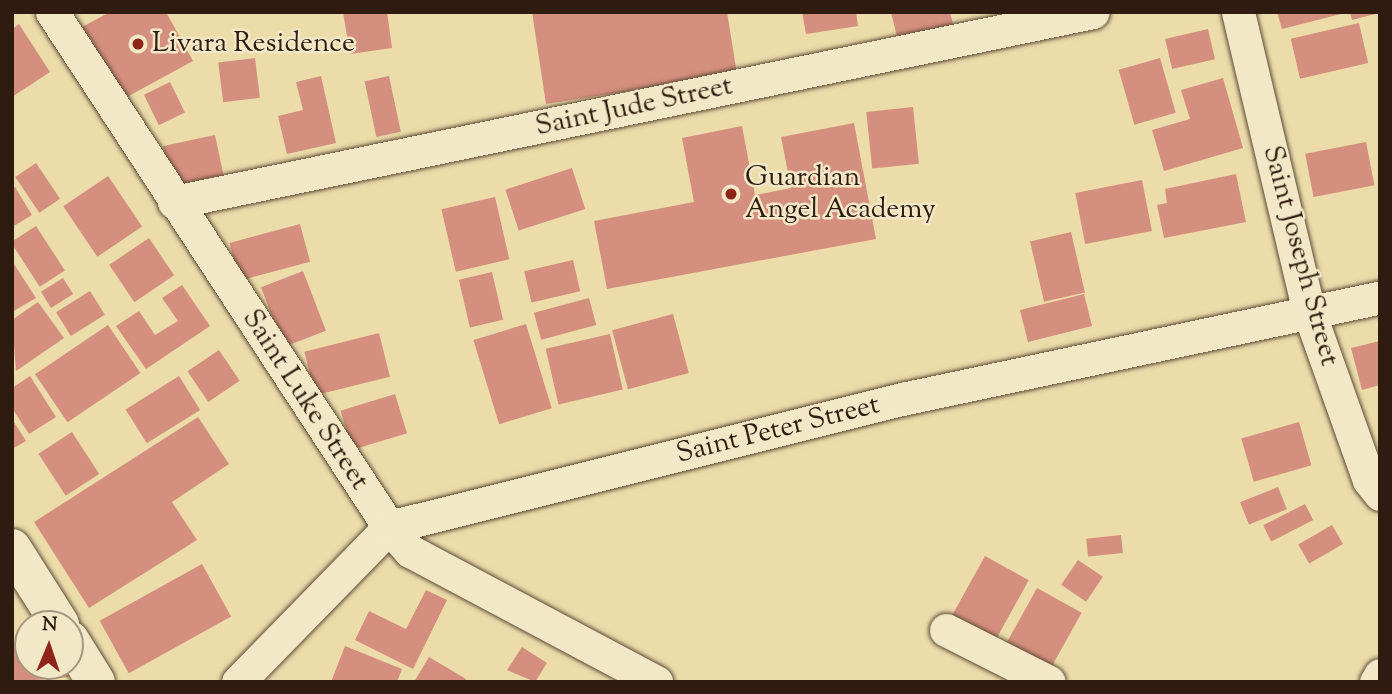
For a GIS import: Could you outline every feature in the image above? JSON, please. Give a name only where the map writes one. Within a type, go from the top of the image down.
[{"type":"main road","points":[[12,548],[51,610]]},
{"type":"main road","points":[[84,663],[96,682]]},
{"type":"street","name":"Saint Luke Street","points":[[52,12],[389,527],[410,551],[656,682]]},
{"type":"street","name":"Saint Jude Street","points":[[174,202],[1015,20],[1093,12]]},
{"type":"street","name":"Saint Joseph Street","points":[[1238,12],[1308,309],[1369,480],[1380,494]]},
{"type":"street","name":"Saint Peter Street","points":[[389,527],[902,399],[1308,309],[1380,297]]},
{"type":"street","points":[[238,682],[389,527]]},
{"type":"street","points":[[946,630],[1049,682]]},
{"type":"street","points":[[1376,682],[1380,675]]},
{"type":"building","name":"Livara Residence","points":[[110,12],[166,12],[193,61],[125,98],[82,27]]},
{"type":"building","points":[[343,12],[387,12],[392,48],[350,54]]},
{"type":"building","points":[[532,12],[727,12],[737,74],[546,104]]},
{"type":"building","points":[[802,12],[856,12],[858,26],[806,34]]},
{"type":"building","points":[[891,12],[950,12],[954,28],[898,41]]},
{"type":"building","points":[[1277,12],[1345,12],[1345,13],[1282,29]]},
{"type":"building","points":[[1350,12],[1378,12],[1379,13],[1352,20]]},
{"type":"building","points":[[1359,23],[1368,63],[1300,79],[1291,39]]},
{"type":"building","points":[[19,24],[50,72],[12,97],[12,29]]},
{"type":"building","points":[[1208,29],[1215,59],[1172,69],[1165,39]]},
{"type":"building","points":[[255,58],[260,98],[223,102],[218,63]]},
{"type":"building","points":[[1160,58],[1176,113],[1134,125],[1119,70]]},
{"type":"building","points":[[321,76],[336,143],[287,154],[278,116],[303,110],[296,82]]},
{"type":"building","points":[[389,76],[401,132],[376,137],[365,81]]},
{"type":"building","points":[[1223,78],[1243,148],[1164,171],[1152,130],[1190,119],[1181,90]]},
{"type":"building","points":[[170,82],[185,113],[159,125],[144,95]]},
{"type":"building","points":[[913,107],[919,164],[872,169],[866,112]]},
{"type":"building","points":[[854,123],[876,239],[607,289],[594,221],[694,202],[682,138],[742,126],[755,195],[791,188],[781,137]]},
{"type":"building","points":[[215,135],[224,178],[172,189],[163,146]]},
{"type":"building","points":[[1366,142],[1374,185],[1314,197],[1305,154]]},
{"type":"building","points":[[36,163],[60,199],[39,213],[15,177]]},
{"type":"building","points":[[572,168],[585,209],[519,231],[505,190]]},
{"type":"building","points":[[1236,174],[1246,222],[1164,238],[1157,205],[1167,203],[1165,189]]},
{"type":"building","points":[[108,176],[142,227],[97,257],[63,206]]},
{"type":"building","points":[[1142,180],[1152,231],[1085,244],[1075,193]]},
{"type":"building","points":[[15,187],[32,215],[12,227],[12,189]]},
{"type":"building","points":[[495,197],[509,259],[456,272],[441,209]]},
{"type":"building","points":[[300,224],[310,262],[240,281],[229,243]]},
{"type":"building","points":[[36,226],[65,270],[40,287],[12,244]]},
{"type":"building","points":[[1071,232],[1085,292],[1044,302],[1030,241]]},
{"type":"building","points":[[149,238],[174,275],[134,302],[109,265]]},
{"type":"building","points":[[573,260],[580,291],[531,302],[524,271]]},
{"type":"building","points":[[12,261],[36,298],[12,312]]},
{"type":"building","points":[[303,271],[326,331],[284,347],[261,287]]},
{"type":"building","points":[[492,272],[503,320],[470,327],[459,280]]},
{"type":"building","points":[[63,278],[73,294],[51,308],[41,292]]},
{"type":"building","points":[[182,285],[210,326],[146,369],[116,326],[139,311],[155,335],[178,321],[162,298]]},
{"type":"building","points":[[90,291],[105,315],[71,336],[56,312]]},
{"type":"building","points":[[1084,294],[1092,326],[1028,342],[1020,310]]},
{"type":"building","points":[[589,298],[596,325],[541,340],[534,313]]},
{"type":"building","points":[[38,302],[64,338],[16,371],[12,320]]},
{"type":"building","points":[[673,314],[689,373],[628,389],[612,330]]},
{"type":"building","points":[[526,324],[552,408],[499,424],[473,340]]},
{"type":"building","points":[[108,325],[140,373],[67,422],[35,374]]},
{"type":"building","points":[[379,333],[390,377],[315,395],[304,352]]},
{"type":"building","points":[[610,334],[623,390],[559,404],[546,349]]},
{"type":"building","points":[[1380,341],[1380,385],[1362,390],[1351,348]]},
{"type":"building","points":[[219,350],[240,381],[208,402],[187,371]]},
{"type":"building","points":[[30,376],[56,417],[29,434],[12,408],[12,388]]},
{"type":"building","points":[[179,376],[200,410],[147,443],[126,409]]},
{"type":"building","points":[[395,394],[407,433],[352,450],[340,411]]},
{"type":"building","points":[[198,417],[229,464],[172,502],[197,540],[89,608],[34,522]]},
{"type":"building","points":[[12,419],[26,441],[12,449]]},
{"type":"building","points":[[1299,422],[1311,465],[1254,482],[1241,439]]},
{"type":"building","points":[[72,432],[99,474],[66,496],[38,454]]},
{"type":"building","points":[[1278,487],[1287,509],[1249,525],[1240,502]]},
{"type":"building","points":[[1305,504],[1313,520],[1271,541],[1263,525]]},
{"type":"building","points":[[1332,525],[1343,544],[1309,564],[1298,544]]},
{"type":"building","points":[[1121,535],[1123,553],[1088,557],[1086,539]]},
{"type":"building","points":[[985,556],[1029,580],[996,640],[952,615]]},
{"type":"building","points":[[1078,560],[1103,577],[1086,602],[1061,585]]},
{"type":"building","points":[[202,564],[231,616],[129,673],[100,621]]},
{"type":"building","points":[[1037,588],[1082,613],[1050,670],[1005,645]]},
{"type":"building","points":[[426,590],[447,600],[413,669],[355,640],[369,611],[406,629]]},
{"type":"building","points":[[345,646],[402,669],[397,682],[331,682]]},
{"type":"building","points":[[522,647],[547,663],[535,682],[507,670]]},
{"type":"building","points":[[14,649],[14,680],[35,680],[12,682]]},
{"type":"building","points":[[429,657],[466,679],[465,682],[414,682]]},
{"type":"place","name":"Livara Residence","points":[[138,44]]},
{"type":"place","name":"Guardian Angel Academy","points":[[731,194]]}]
